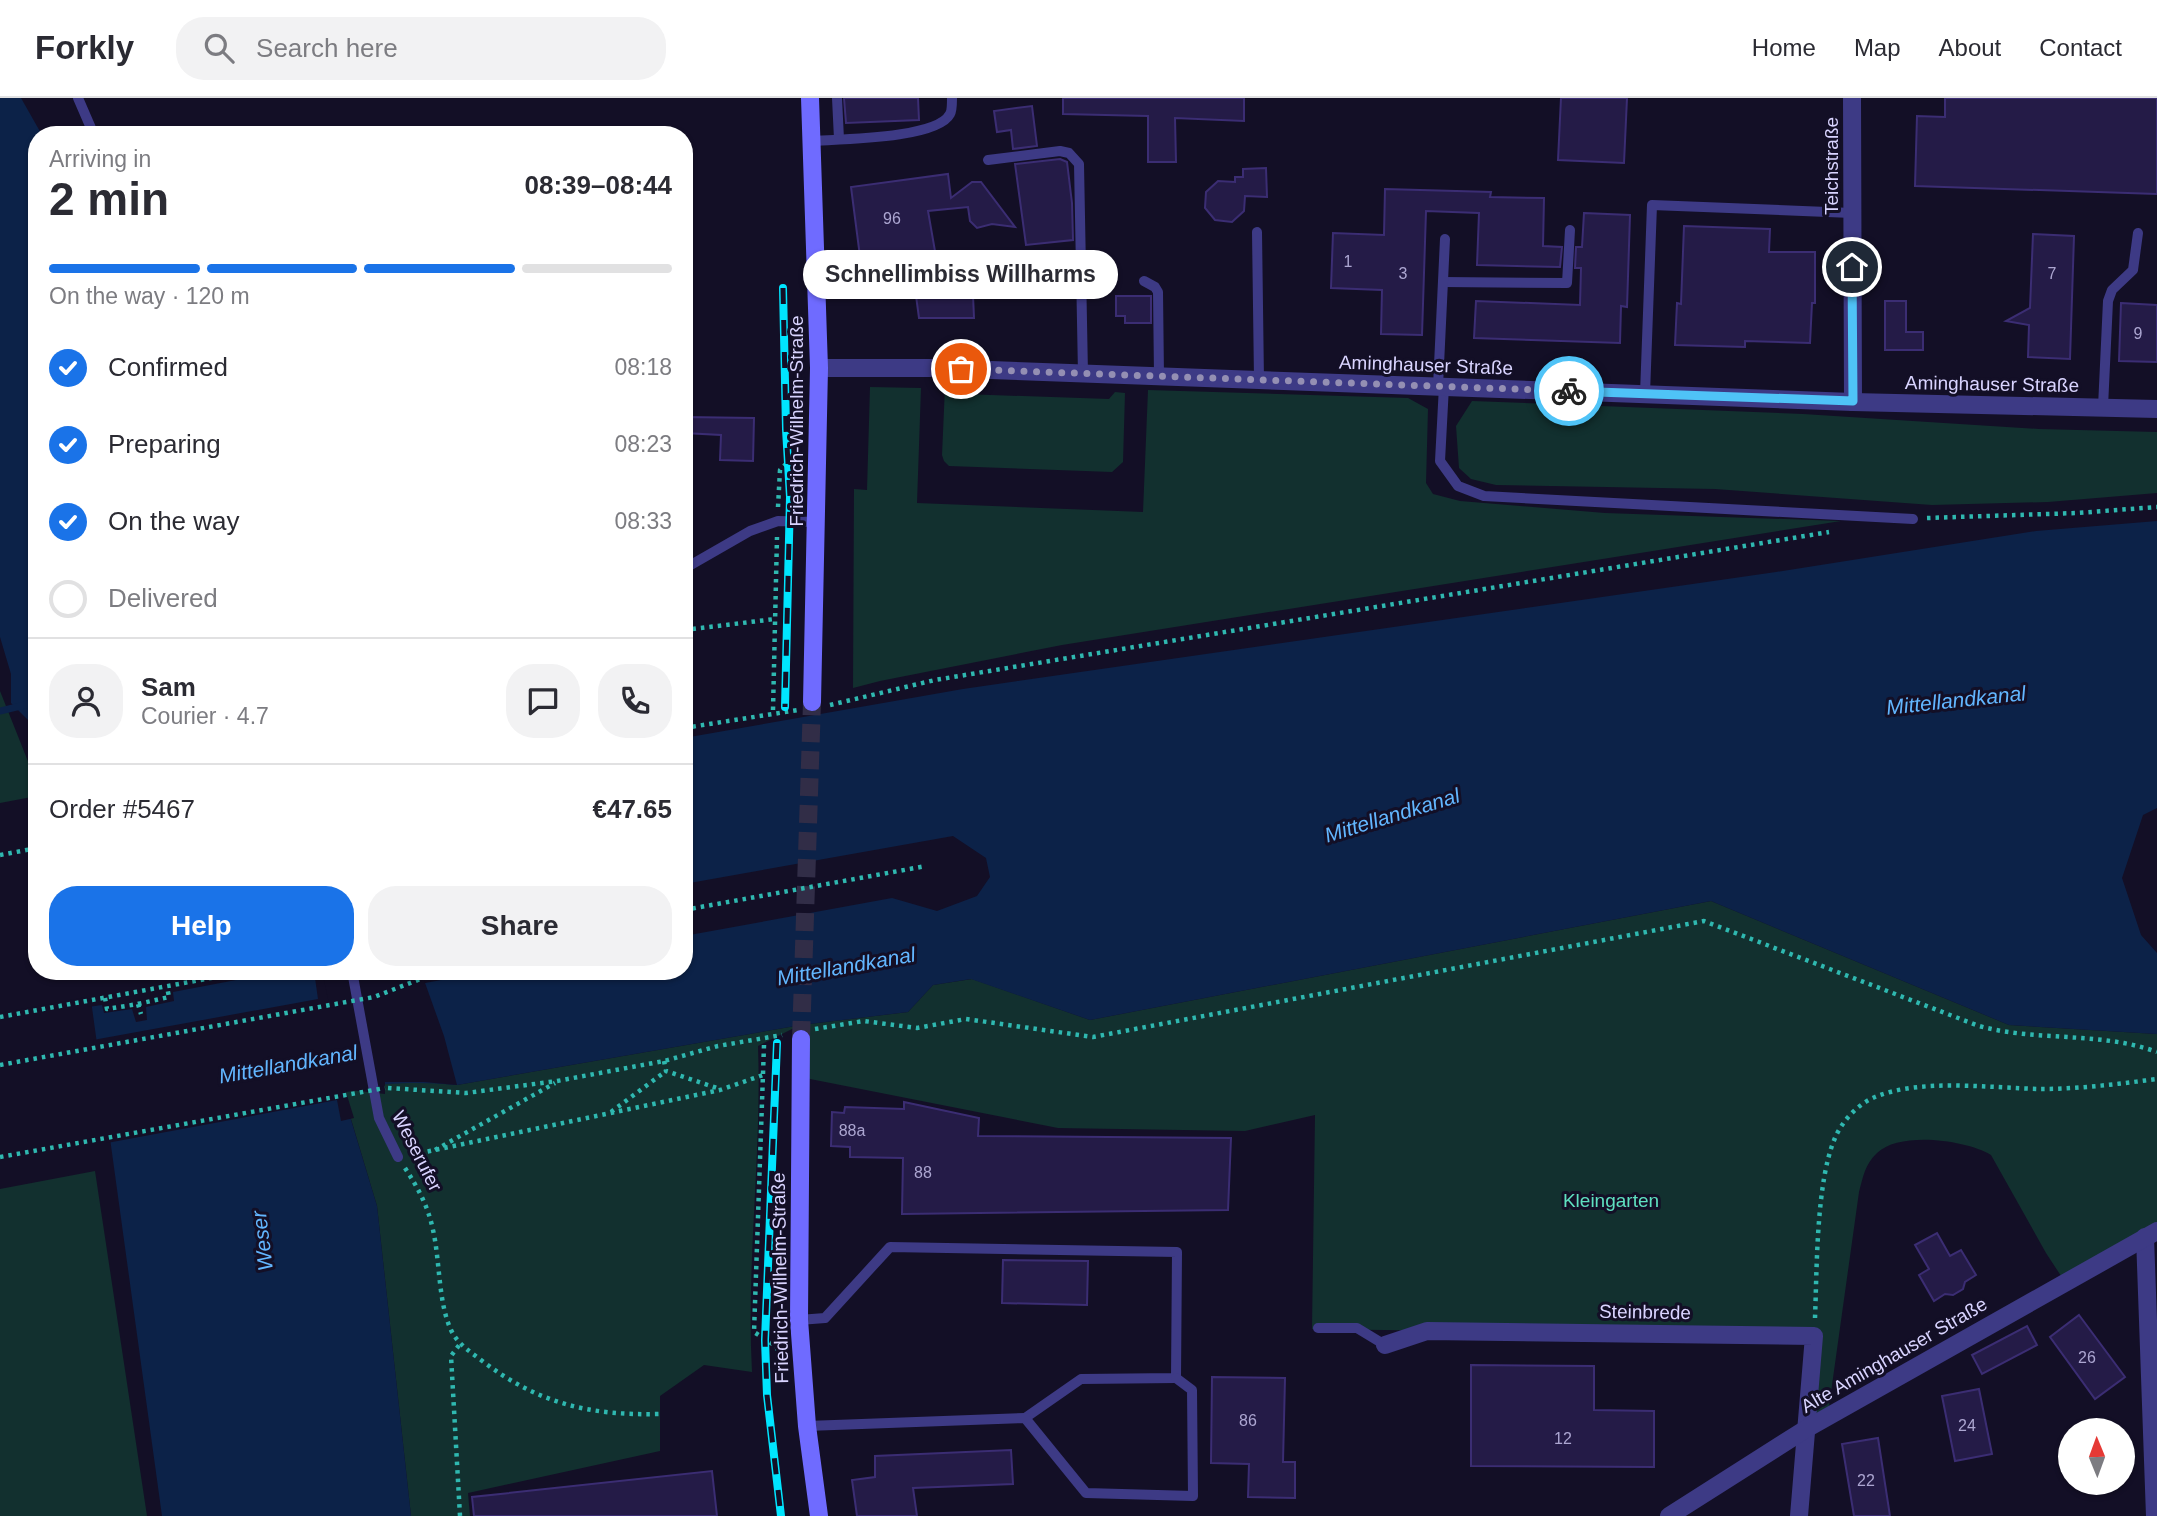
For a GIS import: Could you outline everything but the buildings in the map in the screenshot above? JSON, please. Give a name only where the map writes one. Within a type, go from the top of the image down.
[{"type":"street","name":"Friedrich-Wilhelm-Straße","points":[[810,98],[819,368],[814,706]]},
{"type":"street","name":"Teichstraße","points":[[1852,98],[1853,401]]},
{"type":"street","name":"Aminghauser Straße","points":[[819,368],[936,369],[2157,409]]},
{"type":"street","name":"Friedrich-Wilhelm-Straße","points":[[798,1035],[799,1320],[807,1426],[819,1516]]},
{"type":"street","name":"Alte Aminghauser Straße","points":[[1669,1516],[1806,1429],[2151,1234],[2155,1516]]},
{"type":"street","name":"Steinbrede","points":[[1385,1345],[1427,1331],[1814,1336]]},
{"type":"street","points":[[1799,1516],[1814,1336]]},
{"type":"lane","points":[[78,98],[89,126]]},
{"type":"lane","points":[[837,98],[839,139]]},
{"type":"lane","points":[[811,141],[914,133],[936,127],[950,114],[952,98]]},
{"type":"lane","points":[[988,160],[1060,151],[1069,153],[1079,164],[1083,374]]},
{"type":"lane","points":[[1645,394],[1653,205],[1852,213]]},
{"type":"lane","points":[[1443,282],[1567,283],[1570,230]]},
{"type":"lane","points":[[1257,232],[1259,380]]},
{"type":"lane","points":[[2103,408],[2108,301],[2112,290],[2133,270],[2138,233]]},
{"type":"lane","points":[[1445,239],[1440,461],[1458,486],[1484,496],[1913,519]]},
{"type":"lane","points":[[1144,281],[1158,292],[1158,376]]},
{"type":"lane","points":[[693,564],[750,531],[778,521],[817,522]]},
{"type":"lane","name":"Weserufer","points":[[354,980],[379,1118],[398,1157]]},
{"type":"lane","points":[[799,1320],[825,1318],[890,1247],[1177,1252],[1176,1377]]},
{"type":"lane","points":[[1318,1328],[1357,1328],[1385,1345]]},
{"type":"lane","points":[[807,1426],[1025,1418],[1081,1379],[1176,1377],[1192,1390],[1193,1496],[1086,1493],[1025,1418]]},
{"type":"path","points":[[1913,519],[2157,507]]},
{"type":"path","points":[[693,726],[814,706],[935,680],[1836,531]]},
{"type":"path","points":[[693,629],[775,619]]},
{"type":"path","points":[[0,855],[28,850]]},
{"type":"path","points":[[693,908],[926,866]]},
{"type":"path","points":[[0,1157],[385,1088],[466,1093],[557,1081],[664,1061],[718,1046],[798,1035],[864,1021],[917,1028],[966,1019],[1093,1037],[1704,921],[1979,1026],[2006,1033],[2073,1036],[2133,1043],[2157,1052]]},
{"type":"path","points":[[0,1017],[203,980]]},
{"type":"path","points":[[0,1065],[374,997],[418,980]]},
{"type":"path","points":[[105,998],[107,1009],[138,1004],[169,997],[167,987]]},
{"type":"path","points":[[138,1004],[141,1014]]},
{"type":"path","points":[[764,1045],[754,1332],[777,1347],[782,1386],[803,1385]]},
{"type":"path","points":[[664,1061],[666,1071]]},
{"type":"path","points":[[666,1071],[720,1090]]},
{"type":"path","points":[[607,1114],[666,1071]]},
{"type":"path","points":[[398,1157],[431,1153],[720,1090],[763,1075]]},
{"type":"path","points":[[1814,1336],[1823,1196],[1828,1163],[1835,1138],[1850,1114],[1874,1097],[1908,1089],[1958,1086],[2043,1089],[2116,1085],[2157,1079]]},
{"type":"path","points":[[431,1153],[557,1081]]},
{"type":"path","name":"Weserufer","points":[[398,1157],[423,1195],[434,1231],[450,1329],[460,1344]]},
{"type":"path","points":[[460,1516],[451,1356],[460,1344],[500,1374],[564,1405],[599,1413],[660,1415]]},
{"type":"green space","points":[[870,387],[921,388],[917,503],[1143,512],[1148,390],[1408,398],[1428,409],[1426,483],[1433,494],[1460,501],[1605,513],[1841,521],[1062,645],[853,688],[854,489],[867,490]]},
{"type":"green space","points":[[945,387],[954,388],[963,394],[1109,399],[1115,392],[1125,393],[1123,462],[1112,472],[949,466],[942,455]]},
{"type":"green space","points":[[1472,401],[1803,414],[2039,429],[2157,432],[2157,493],[2048,502],[1932,505],[1715,489],[1496,485],[1471,479],[1459,468],[1456,426]]},
{"type":"green space","points":[[0,691],[28,761],[28,798],[0,803]]},
{"type":"green space","name":"Kleingarten","points":[[1711,901],[2009,1025],[2157,1034],[2157,1231],[2065,1282],[1991,1155],[1966,1145],[1933,1140],[1901,1142],[1887,1146],[1870,1162],[1859,1192],[1826,1428],[1806,1429],[1813,1336],[1312,1329],[1315,1115],[1245,1131],[1058,1128],[800,1077],[800,1025],[908,1012],[933,985],[972,979],[1090,1020]]},
{"type":"green space","points":[[799,1025],[758,1046],[758,1127],[751,1290],[752,1372],[704,1365],[660,1396],[660,1451],[468,1493],[470,1516],[411,1516],[377,1206],[342,1089],[385,1094],[385,1082],[457,1085]]},
{"type":"green space","points":[[95,1171],[147,1516],[0,1516],[0,1189]]},
{"type":"water","points":[[0,98],[21,98],[37,126],[28,126],[28,720],[11,703],[11,674],[0,637]]},
{"type":"water","points":[[2157,521],[2157,808],[2143,815],[2122,878],[2141,935],[2157,953],[2157,1034],[2009,1025],[1711,901],[1090,1020],[971,979],[933,985],[908,1012],[801,1025],[457,1085],[399,1083],[342,1090],[377,1206],[411,1516],[162,1516],[90,993],[59,980],[321,980],[327,1011],[378,1002],[425,983],[441,980],[693,980],[693,934],[892,898],[937,911],[977,896],[990,877],[986,858],[953,836],[693,882],[693,736],[963,689],[1776,572],[2036,531]]},
{"type":"pier","points":[[28,851],[28,980],[236,980],[173,992],[174,1001],[146,1007],[147,1020],[136,1022],[132,1009],[104,1013],[102,1005],[88,1007],[87,997],[0,1013],[0,856]]},
{"type":"pier","points":[[315,980],[324,980],[330,1008],[377,999],[424,980],[444,1036],[457,1085],[385,1082],[385,1086],[346,1092],[354,1118],[341,1121],[337,1100],[107,1143],[106,1136],[0,1155],[0,1068],[94,1050],[93,1040],[318,999]]},
{"type":"waterway","points":[[0,711],[28,704]]},
{"type":"tunnel","points":[[801,1039],[812,702]]},
{"type":"railway","points":[[783,288],[790,497],[785,707]]},
{"type":"railway","points":[[777,1043],[765,1340],[767,1395],[781,1516]]},
{"type":"way so far","points":[[961,369],[1569,391]]},
{"type":"place","name":"Schnellimbiss Willharms","points":[[961,369]]},
{"type":"route","points":[[1569,391],[1853,401],[1852,267]]},
{"type":"water label","name":"Mittellandkanal","points":[[1956,700]]},
{"type":"water label","name":"Mittellandkanal","points":[[1392,815]]},
{"type":"water label","name":"Mittellandkanal","points":[[846,966]]},
{"type":"water label","name":"Mittellandkanal","points":[[288,1064]]},
{"type":"water label","name":"Weser","points":[[262,1241]]}]
